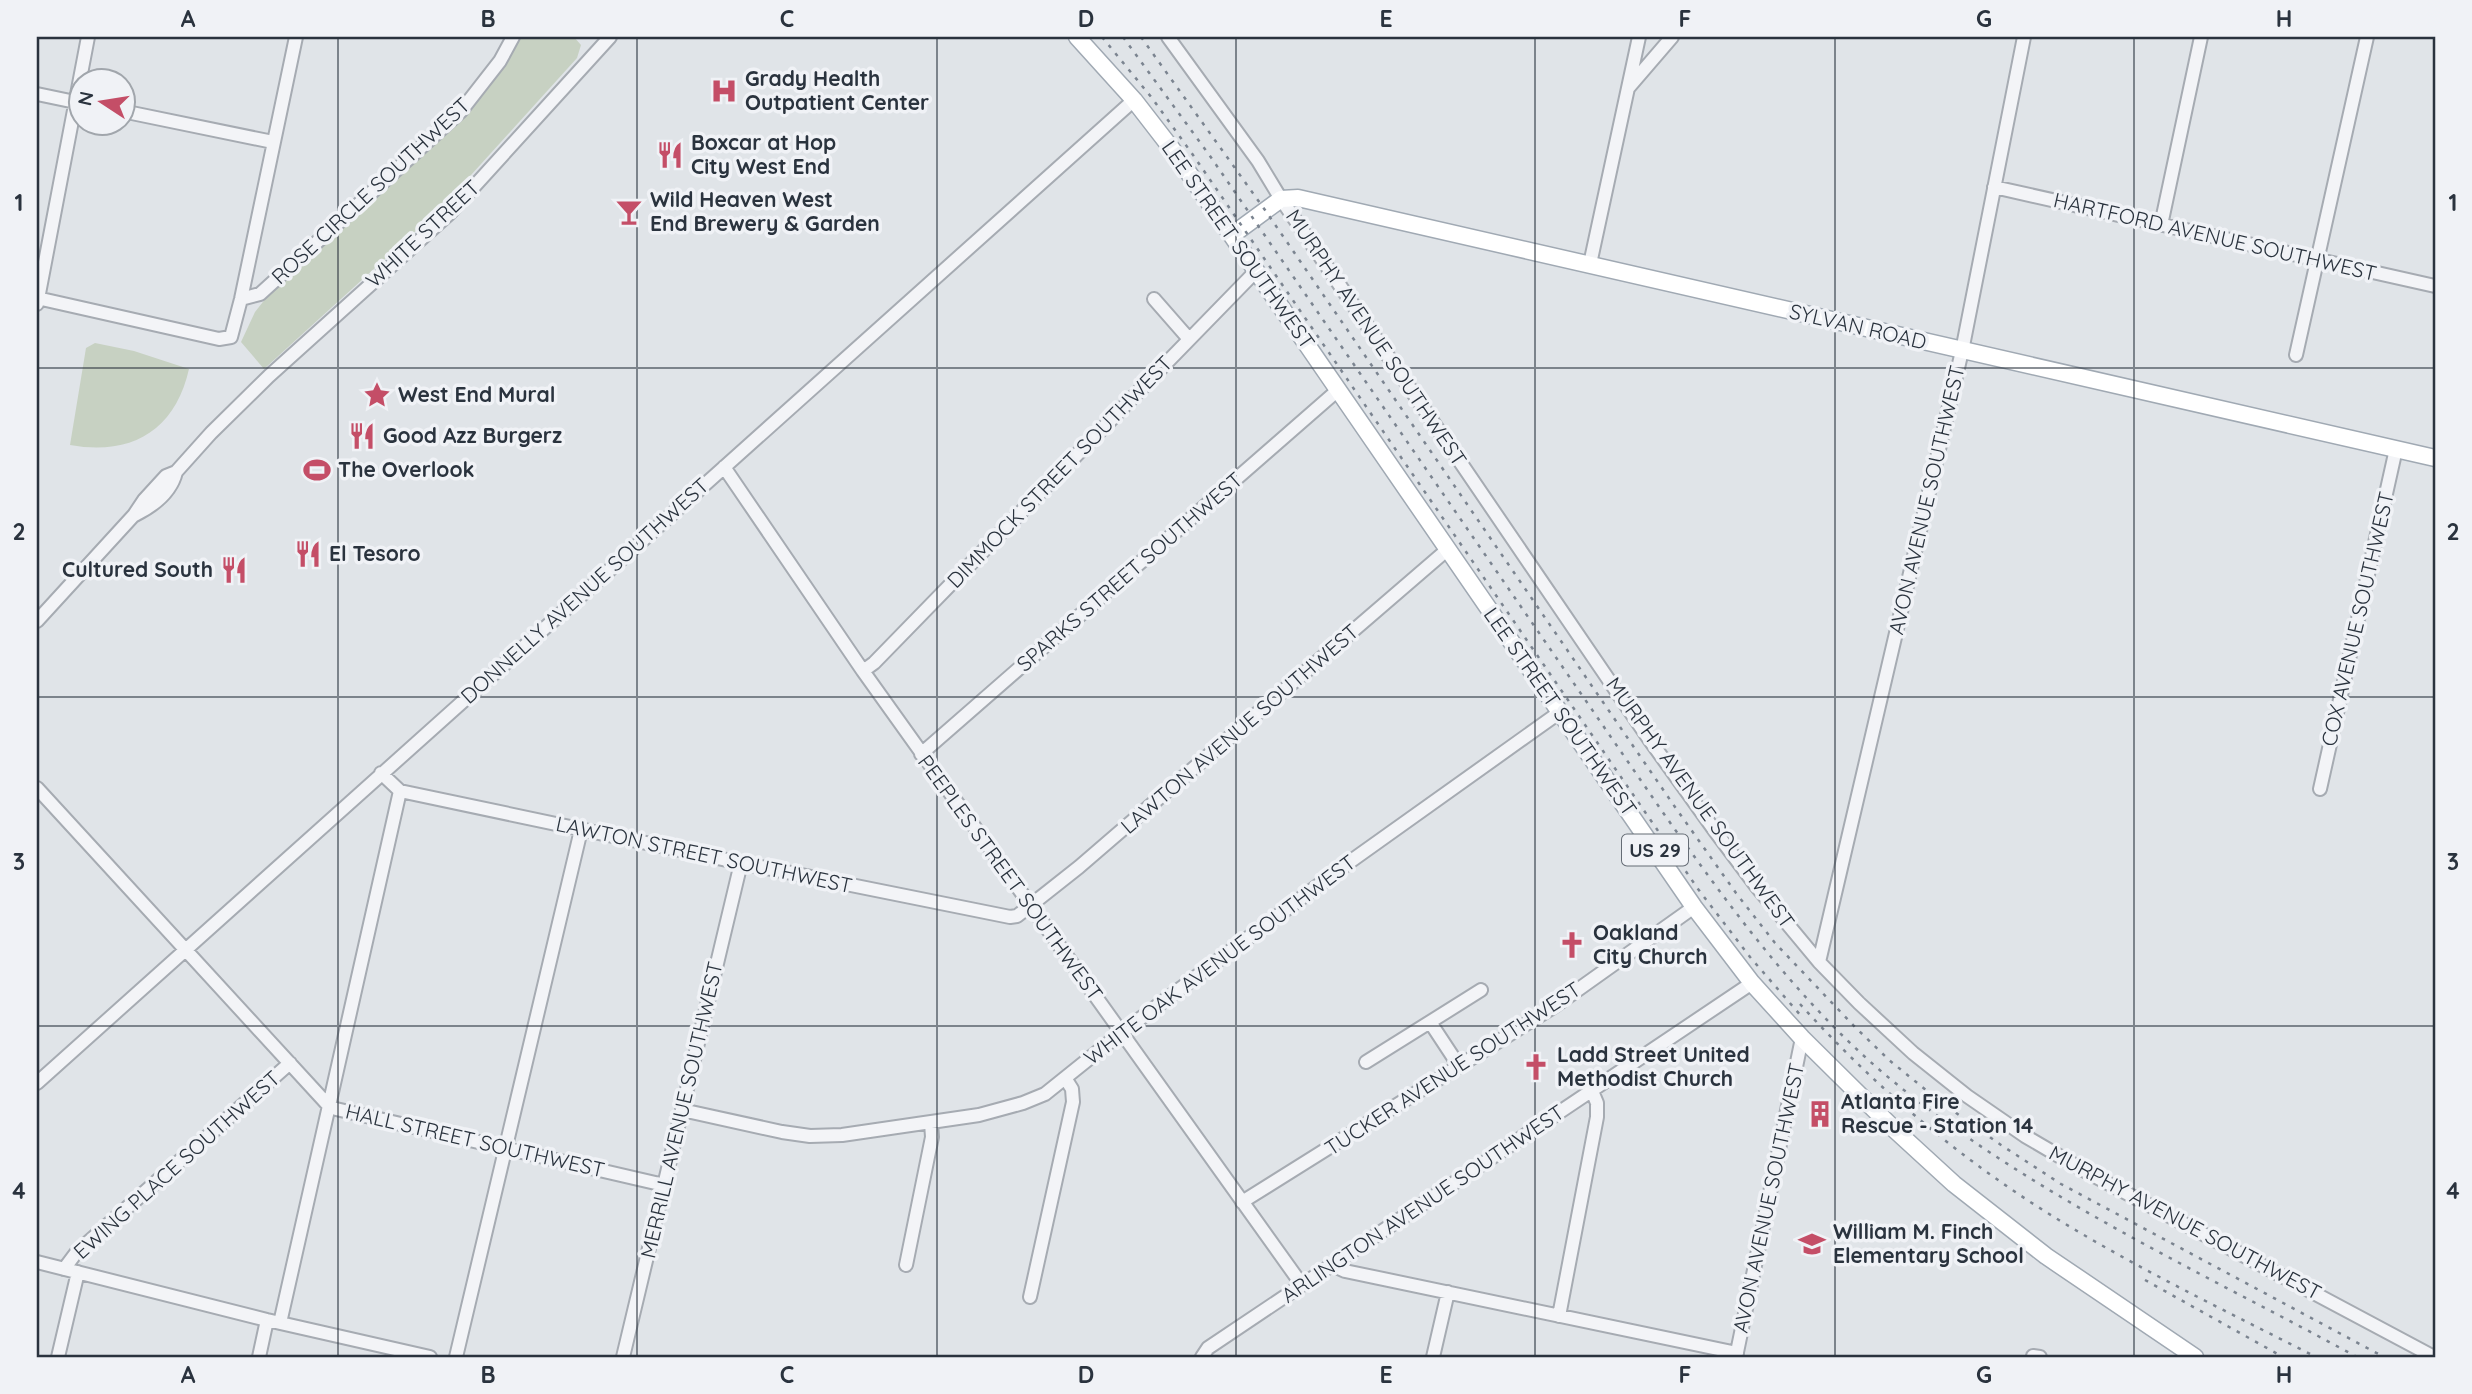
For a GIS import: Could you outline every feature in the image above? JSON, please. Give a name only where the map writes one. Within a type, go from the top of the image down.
[{"type":"main road","name":"LEE STREET SOUTHWEST","points":[[1077,37],[1134,100],[1233,235],[1694,907],[1752,984],[1802,1038],[1954,1184],[2046,1256],[2195,1357]]},
{"type":"main road","name":"SYLVAN ROAD","points":[[1281,199],[1297,198],[1339,206],[2435,458]]},
{"type":"main road","points":[[1233,235],[1281,199]]},
{"type":"street","points":[[84,66],[88,37]]},
{"type":"street","points":[[71,136],[37,300],[219,339],[231,337],[296,37]]},
{"type":"street","name":"ROSE CIRCLE SOUTHWEST","points":[[241,299],[260,294],[461,111],[500,61],[513,37]]},
{"type":"street","name":"MURPHY AVENUE SOUTHWEST","points":[[1168,37],[1258,161],[1281,199],[1650,740],[1756,886],[1819,962],[1913,1053],[1967,1096],[2025,1136],[2083,1170],[2434,1357]]},
{"type":"street","points":[[1590,264],[1639,37]]},
{"type":"street","points":[[1628,89],[1672,37]]},
{"type":"street","name":"AVON AVENUE SOUTHWEST","points":[[1819,962],[1962,351],[2024,37]]},
{"type":"street","points":[[2161,225],[2201,37]]},
{"type":"street","points":[[2296,355],[2367,37]]},
{"type":"street","name":"WHITE STREET","points":[[37,621],[134,515],[151,507],[173,483],[177,472],[224,420],[450,213],[604,39]]},
{"type":"street","points":[[37,94],[66,100]]},
{"type":"street","name":"DONNELLY AVENUE SOUTHWEST","points":[[37,1083],[1134,100]]},
{"type":"street","points":[[136,114],[273,142]]},
{"type":"street","name":"HARTFORD AVENUE SOUTHWEST","points":[[1994,187],[2435,286]]},
{"type":"street","name":"DIMMOCK STREET SOUTHWEST","points":[[863,671],[874,663],[1256,271]]},
{"type":"street","points":[[1154,299],[1189,338]]},
{"type":"street","name":"SPARKS STREET SOUTHWEST","points":[[921,754],[1338,390]]},
{"type":"street","name":"COX AVENUE SOUTHWEST","points":[[2319,789],[2396,449]]},
{"type":"street","name":"PEEPLES STREET SOUTHWEST","points":[[724,467],[921,754],[1302,1285]]},
{"type":"street","name":"LAWTON AVENUE SOUTHWEST","points":[[1030,906],[1079,867],[1448,549]]},
{"type":"street","name":"WHITE OAK AVENUE SOUTHWEST","points":[[1030,1297],[1073,1102],[1072,1089],[1065,1077],[1351,861],[1560,712]]},
{"type":"street","points":[[259,1357],[274,1321],[328,1105],[400,791],[381,773]]},
{"type":"street","points":[[37,788],[186,950]]},
{"type":"street","name":"LAWTON STREET SOUTHWEST","points":[[400,791],[1010,917],[1017,916],[1030,906]]},
{"type":"street","points":[[456,1357],[581,830]]},
{"type":"street","name":"MERRILL AVENUE SOUTHWEST","points":[[623,1357],[741,863]]},
{"type":"street","name":"TUCKER AVENUE SOUTHWEST","points":[[1242,1202],[1555,1006],[1694,907]]},
{"type":"street","name":"HALL STREET SOUTHWEST","points":[[186,950],[328,1105],[336,1109],[664,1185]]},
{"type":"street","name":"ARLINGTON AVENUE SOUTHWEST","points":[[1202,1357],[1208,1348],[1752,984]]},
{"type":"street","points":[[1366,1062],[1481,990]]},
{"type":"street","points":[[1430,1022],[1459,1066]]},
{"type":"street","name":"AVON AVENUE SOUTHWEST","points":[[1736,1355],[1802,1038]]},
{"type":"street","name":"EWING PLACE SOUTHWEST","points":[[64,1269],[76,1253],[290,1063]]},
{"type":"street","points":[[682,1110],[782,1132],[810,1136],[842,1135],[979,1115],[1045,1094],[1065,1077]]},
{"type":"street","points":[[1559,1316],[1597,1117],[1597,1103],[1592,1091]]},
{"type":"street","points":[[906,1265],[932,1137],[930,1123]]},
{"type":"street","points":[[37,1262],[430,1357]]},
{"type":"street","points":[[1332,1265],[1345,1271],[1736,1355]]},
{"type":"street","points":[[58,1357],[78,1272]]},
{"type":"street","points":[[1433,1357],[1448,1293]]},
{"type":"green space","points":[[518,37],[574,37],[581,45],[577,58],[442,207],[264,369],[241,342],[255,312],[266,298],[454,127],[489,84]]},
{"type":"green space","points":[[95,343],[134,351],[189,369],[173,409],[147,434],[131,442],[92,447],[70,445],[86,348]]},
{"type":"railway","points":[[1102,37],[1152,98],[1193,155],[1698,889],[1750,957],[1802,1017]]},
{"type":"railway","points":[[1123,37],[1210,156],[1664,814],[1739,917],[1792,982],[1882,1072],[1993,1155],[2112,1226],[2357,1357]]},
{"type":"railway","points":[[1141,37],[1265,210],[1675,807],[1775,943],[1889,1060],[1942,1103],[2001,1145],[2061,1184],[2384,1357]]},
{"type":"railway","points":[[1800,1004],[1858,1064],[1920,1120],[2019,1195],[2183,1290],[2316,1357]]},
{"type":"railway","points":[[2145,1280],[2283,1357]]},
{"type":"place","name":"Grady Health Outpatient Center","points":[[724,91]]},
{"type":"place","name":"Boxcar at Hop City West End","points":[[670,155]]},
{"type":"place","name":"Wild Heaven West End Brewery & Garden","points":[[629,212]]},
{"type":"place","name":"West End Mural","points":[[377,395]]},
{"type":"place","name":"Good Azz Burgerz","points":[[362,436]]},
{"type":"place","name":"The Overlook","points":[[317,470]]},
{"type":"place","name":"El Tesoro","points":[[308,554]]},
{"type":"place","name":"Cultured South","points":[[234,570]]},
{"type":"place","name":"Oakland City Church","points":[[1572,945]]},
{"type":"place","name":"Ladd Street United Methodist Church","points":[[1536,1067]]},
{"type":"place","name":"Atlanta Fire Rescue - Station 14","points":[[1820,1114]]},
{"type":"place","name":"William M. Finch Elementary School","points":[[1812,1244]]}]
